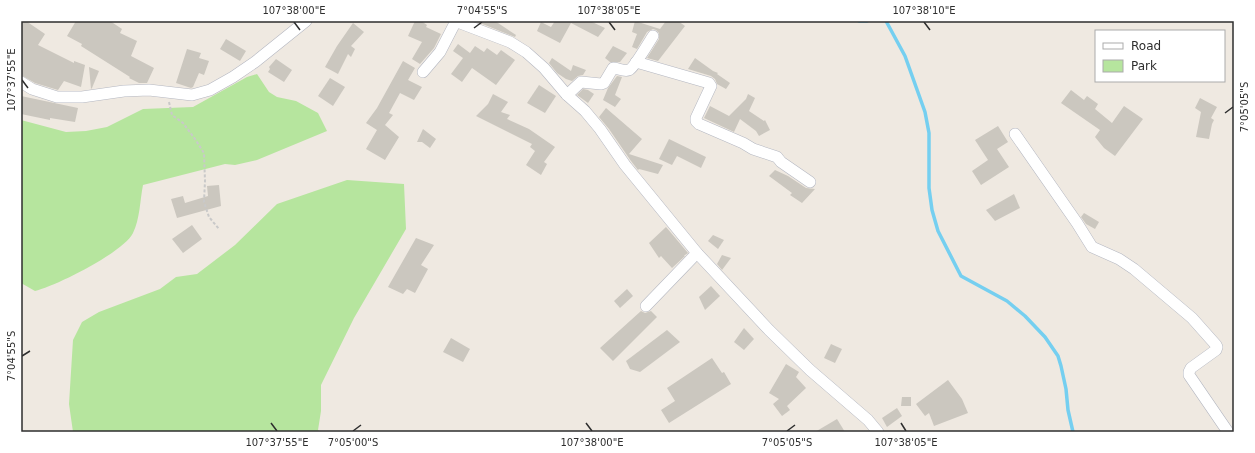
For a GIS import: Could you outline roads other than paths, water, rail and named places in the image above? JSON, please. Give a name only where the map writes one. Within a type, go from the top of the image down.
[{"type":"street","points":[[423,72],[440,52],[456,21],[510,42],[526,52],[600,128],[625,165],[697,253],[774,335],[810,370],[868,420],[878,432]]},
{"type":"street","points":[[21,82],[32,89],[57,97],[82,97],[124,91],[150,90],[192,95],[210,90],[233,77],[255,62],[301,22]]},
{"type":"street","points":[[567,95],[581,82],[604,83],[613,68],[627,71],[631,69],[653,36]]},
{"type":"street","points":[[636,62],[709,83],[710,86],[696,118],[696,121],[699,124],[753,149],[777,157],[781,162],[810,182]]},
{"type":"street","points":[[1015,134],[1092,247],[1119,259],[1134,268],[1192,318],[1216,345],[1216,350],[1192,368],[1189,375],[1228,432]]},
{"type":"street","points":[[646,306],[697,253]]},
{"type":"waterway","points":[[859,21],[867,21]]},
{"type":"waterway","points":[[886,21],[905,56],[925,112],[929,133],[929,188],[932,210],[938,231],[961,276],[1007,301],[1025,316],[1045,337],[1058,356],[1066,389],[1068,410],[1073,432]]}]
